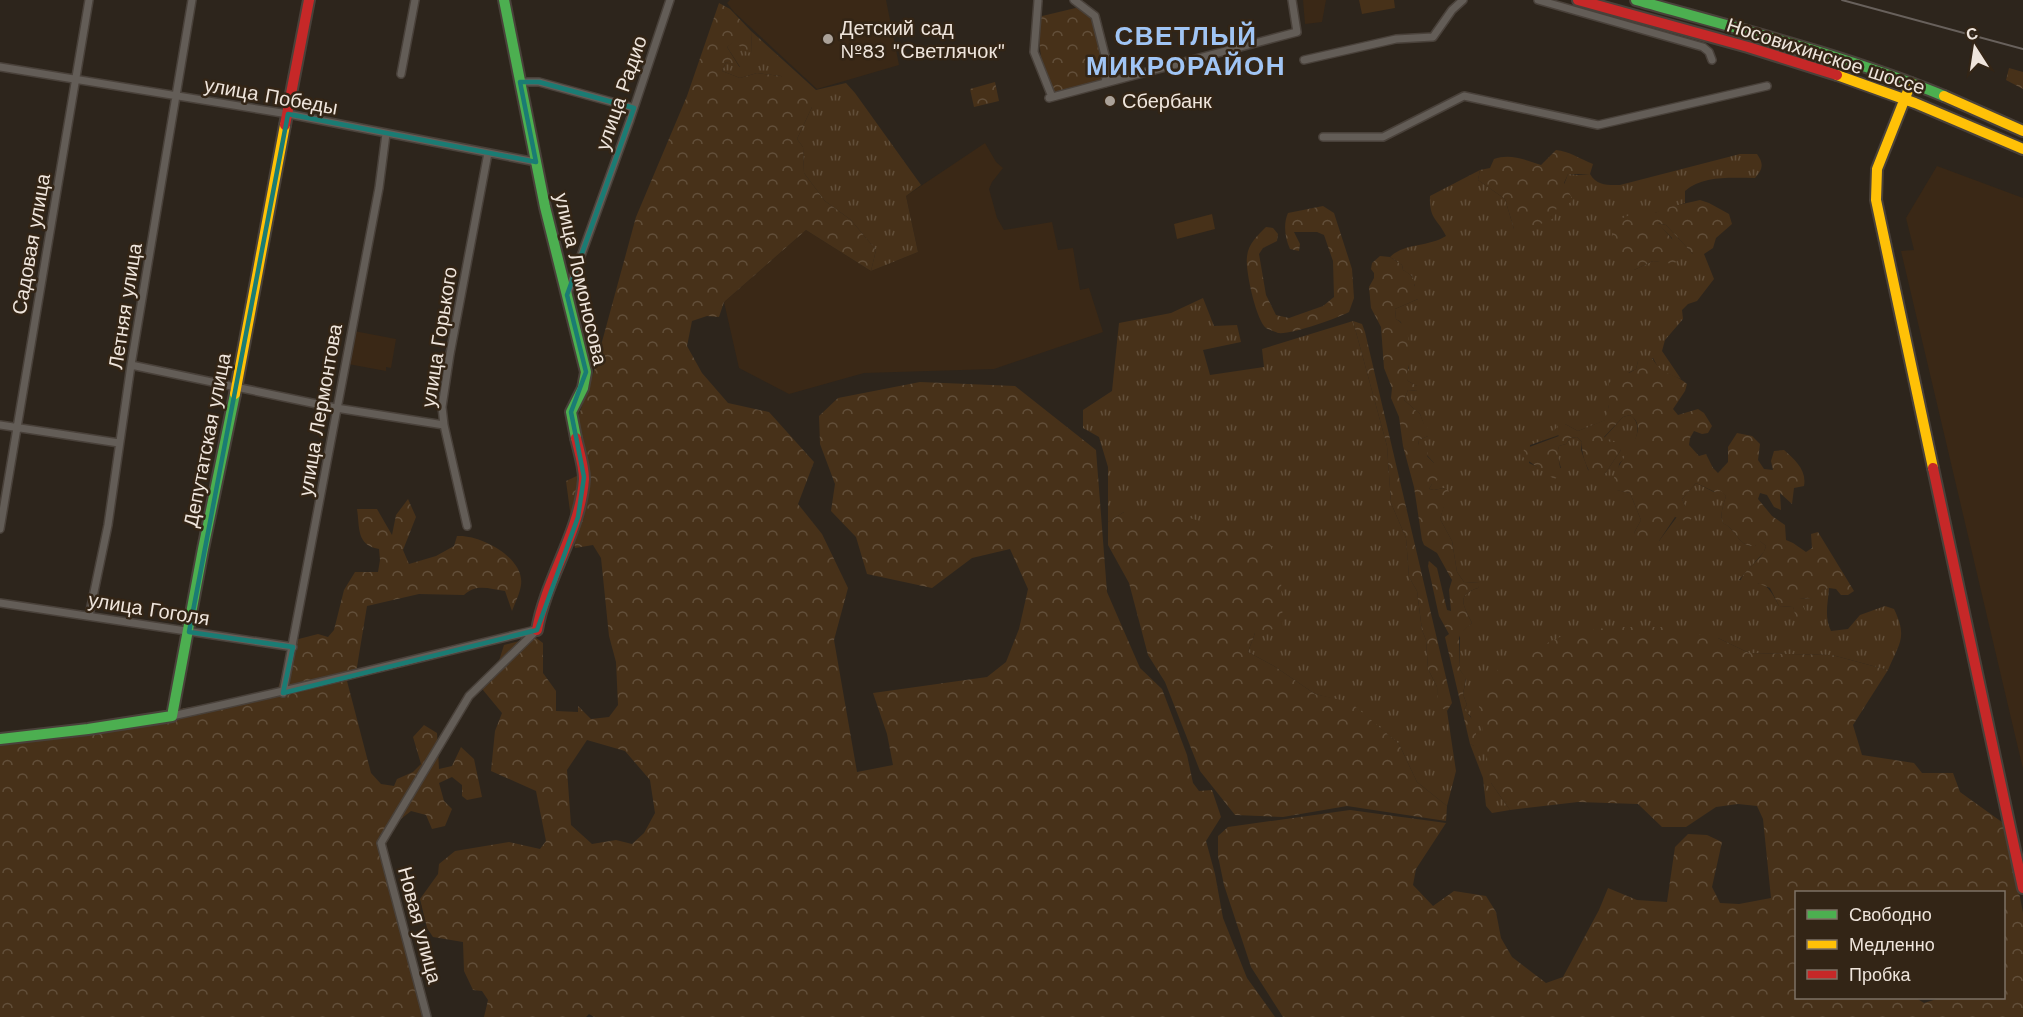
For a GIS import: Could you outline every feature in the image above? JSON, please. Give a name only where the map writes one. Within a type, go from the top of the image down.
[{"type":"street","name":"Садовая улица","points":[[0,529],[89,0]]},
{"type":"street","name":"Летняя улица","points":[[89,616],[108,525],[131,365],[192,0]]},
{"type":"street","name":"Депутатская улица","points":[[172,716],[309,0]]},
{"type":"street","points":[[401,74],[415,0]]},
{"type":"street","name":"улица Ломоносова","points":[[504,0],[536,162],[586,372],[583,388],[571,412],[584,477],[578,517],[559,560],[540,613],[537,630]]},
{"type":"street","name":"улица Радио","points":[[567,295],[670,0]]},
{"type":"street","points":[[1039,0],[1034,52],[1050,98],[1297,32],[1292,0]]},
{"type":"street","points":[[1074,0],[1095,16],[1108,67],[1105,83]]},
{"type":"street","points":[[1304,60],[1396,39],[1433,37],[1452,10],[1463,0]]},
{"type":"street","points":[[1538,0],[1703,46],[1709,52],[1712,60]]},
{"type":"street","name":"Носовихинское шоссе","points":[[1578,0],[1792,60],[1904,99],[2023,149]]},
{"type":"street","name":"Носовихинское шоссе","points":[[1636,0],[1796,45],[1911,83],[2023,131]]},
{"type":"street","name":"улица Победы","points":[[0,67],[288,114],[536,162]]},
{"type":"street","points":[[520,82],[539,82],[634,108]]},
{"type":"street","points":[[1911,83],[1878,169],[1876,200],[2023,888]]},
{"type":"street","points":[[1323,137],[1383,137],[1464,96],[1598,125],[1767,86]]},
{"type":"street","name":"улица Лермонтова","points":[[283,693],[380,188],[386,134]]},
{"type":"street","name":"улица Горького","points":[[467,526],[442,407],[443,390],[488,153]]},
{"type":"street","points":[[131,365],[336,408],[444,425]]},
{"type":"street","points":[[0,424],[119,443]]},
{"type":"street","name":"улица Гоголя","points":[[0,603],[293,647]]},
{"type":"street","points":[[0,739],[172,716],[283,693],[356,672],[537,630]]},
{"type":"street","name":"Новая улица","points":[[427,1017],[381,843],[469,696],[537,630]]},
{"type":"highlighted area","points":[[520,82],[539,82],[634,108],[567,295],[586,372],[571,412],[584,477],[578,517],[537,630],[283,693],[293,647],[189,632],[288,114],[536,162]]},
{"type":"shaded area","name":"Детский сад №83 \"Светлячок\"","points":[[730,0],[886,0],[899,65],[817,89],[734,12],[727,3]]},
{"type":"shaded area","points":[[1303,0],[1326,0],[1322,22],[1305,24]]},
{"type":"shaded area","points":[[985,143],[996,162],[1003,168],[989,189],[997,218],[1004,230],[1052,222],[1058,250],[1073,248],[1080,290],[1089,288],[1103,332],[994,369],[864,373],[789,394],[739,368],[724,302],[806,230],[871,271],[918,252],[906,196]]},
{"type":"shaded area","points":[[1937,166],[2023,198],[2023,769],[1901,251],[1914,250],[1906,218]]},
{"type":"shaded area","points":[[354,331],[396,339],[391,368],[386,367],[386,371],[348,364]]},
{"type":"green space","points":[[1359,0],[1394,0],[1395,8],[1362,14]]},
{"type":"green space","points":[[719,3],[730,9],[751,31],[752,53],[744,51],[735,41],[727,47],[740,68],[726,62],[722,71],[740,78],[757,73],[781,76],[813,92],[812,107],[797,139],[803,147],[804,173],[825,201],[851,220],[876,250],[871,271],[806,230],[724,302],[719,317],[707,316],[692,321],[687,346],[702,373],[728,403],[769,412],[814,462],[798,504],[822,534],[848,588],[834,640],[857,772],[893,765],[887,734],[873,693],[987,677],[1006,662],[1019,629],[1028,589],[1010,549],[972,558],[932,588],[867,574],[856,537],[831,511],[835,484],[820,444],[819,416],[838,398],[920,382],[1015,386],[1096,450],[1107,592],[1140,668],[1162,689],[1187,755],[1193,783],[1199,791],[1212,790],[1221,817],[1206,841],[1223,918],[1247,978],[1275,1017],[594,1017],[589,1014],[586,1017],[484,1017],[488,1000],[482,991],[473,990],[464,971],[463,942],[433,937],[427,928],[420,899],[438,874],[439,864],[455,851],[509,842],[540,849],[546,841],[536,791],[491,771],[495,731],[502,713],[483,690],[483,680],[498,664],[504,645],[535,637],[543,643],[543,673],[556,691],[556,711],[578,712],[578,706],[591,719],[609,717],[618,705],[616,662],[609,636],[601,558],[593,545],[575,548],[566,481],[579,475],[572,435],[594,371],[636,217],[687,96]],"holes":[[[587,740],[625,751],[650,780],[655,813],[644,833],[632,844],[616,840],[592,844],[571,825],[567,770]]]},
{"type":"green space","points":[[1084,6],[1095,19],[1106,66],[1102,81],[1055,94],[1043,66],[1038,17]]},
{"type":"green space","points":[[751,31],[816,90],[846,83],[855,93],[921,185],[906,196],[918,252],[871,271],[876,250],[851,220],[825,201],[804,173],[803,147],[797,139],[812,107],[781,76],[757,73],[740,78],[722,71],[726,62],[740,67],[727,47],[735,40],[752,53]]},
{"type":"green space","points":[[2009,68],[2023,72],[2023,89],[2006,80]]},
{"type":"green space","points":[[995,82],[999,101],[974,107],[970,89]]},
{"type":"green space","points":[[1556,150],[1593,164],[1590,174],[1568,174],[1564,183],[1573,200],[1566,206],[1559,199],[1554,218],[1525,231],[1514,229],[1505,199],[1478,180],[1480,170],[1490,168],[1494,159],[1500,157],[1518,158],[1541,165]]},
{"type":"green space","points":[[1740,154],[1757,154],[1762,166],[1755,178],[1727,178],[1700,182],[1685,191],[1685,203],[1655,213],[1634,213],[1634,270],[1653,261],[1674,263],[1672,238],[1657,223],[1666,225],[1693,254],[1704,254],[1714,279],[1697,301],[1688,304],[1682,310],[1683,319],[1665,340],[1662,351],[1681,379],[1660,371],[1653,358],[1638,361],[1636,369],[1609,383],[1606,420],[1578,431],[1565,424],[1559,435],[1530,445],[1529,463],[1542,469],[1561,468],[1557,454],[1559,446],[1566,444],[1570,438],[1577,437],[1582,442],[1581,450],[1588,470],[1604,475],[1621,450],[1604,438],[1623,417],[1630,415],[1635,420],[1637,432],[1632,447],[1619,464],[1617,490],[1630,493],[1641,520],[1634,533],[1659,541],[1685,506],[1682,499],[1696,483],[1714,492],[1721,490],[1726,496],[1722,515],[1723,523],[1746,545],[1755,546],[1759,540],[1766,546],[1764,552],[1739,580],[1755,582],[1768,588],[1779,606],[1793,607],[1798,621],[1798,599],[1812,598],[1822,590],[1829,588],[1827,615],[1831,631],[1848,629],[1860,615],[1885,606],[1894,609],[1901,627],[1898,646],[1888,670],[1832,655],[1749,653],[1718,638],[1491,783],[1510,810],[1492,813],[1486,806],[1483,778],[1470,744],[1474,746],[1471,717],[1464,709],[1467,705],[1463,694],[1466,679],[1460,670],[1460,633],[1472,623],[1463,602],[1466,594],[1478,588],[1480,583],[1464,582],[1457,572],[1452,541],[1440,519],[1448,491],[1444,488],[1429,489],[1432,484],[1434,463],[1418,445],[1419,440],[1428,436],[1420,414],[1404,400],[1408,390],[1417,391],[1417,386],[1408,381],[1405,376],[1409,368],[1401,322],[1396,319],[1395,309],[1418,299],[1412,276],[1390,257],[1402,249],[1446,236],[1431,210],[1430,196],[1480,170],[1478,180],[1505,199],[1514,229],[1559,198],[1568,174],[1590,174],[1599,183],[1620,185]]},
{"type":"green space","points":[[1700,200],[1729,214],[1732,224],[1716,238],[1713,248],[1704,254],[1693,254],[1666,225],[1658,223],[1679,247],[1681,256],[1674,264],[1653,261],[1634,270],[1623,272],[1612,233],[1614,222],[1634,213],[1655,213],[1665,208]]},
{"type":"green space","points":[[1323,206],[1334,213],[1352,269],[1354,298],[1349,312],[1303,329],[1277,333],[1266,328],[1262,323],[1255,305],[1247,263],[1249,248],[1266,227],[1273,228],[1278,234],[1277,241],[1263,248],[1259,254],[1266,295],[1276,315],[1289,318],[1323,306],[1334,297],[1333,261],[1324,235],[1317,232],[1294,232],[1300,244],[1299,251],[1290,249],[1285,226],[1288,213]]},
{"type":"green space","points":[[1212,214],[1215,229],[1177,239],[1174,224]]},
{"type":"green space","points":[[1380,256],[1390,257],[1402,265],[1403,270],[1413,278],[1414,285],[1420,294],[1418,299],[1395,309],[1396,319],[1406,330],[1410,345],[1406,376],[1408,381],[1417,386],[1418,391],[1408,390],[1404,400],[1420,414],[1424,424],[1431,432],[1419,440],[1418,445],[1429,446],[1427,456],[1434,463],[1440,478],[1429,489],[1444,488],[1449,491],[1440,519],[1452,541],[1457,572],[1464,582],[1481,583],[1464,598],[1464,606],[1472,623],[1459,638],[1460,670],[1466,678],[1463,694],[1467,705],[1464,709],[1475,726],[1474,746],[1470,744],[1445,637],[1449,634],[1439,616],[1428,566],[1429,561],[1437,568],[1447,610],[1451,611],[1449,590],[1452,580],[1437,553],[1424,545],[1422,540],[1414,487],[1403,446],[1399,417],[1391,398],[1392,388],[1384,368],[1381,327],[1371,308],[1369,287],[1374,278],[1372,263]]},
{"type":"green space","points":[[1203,298],[1214,326],[1237,325],[1241,342],[1203,350],[1210,375],[1264,367],[1262,349],[1353,321],[1387,446],[1391,503],[1406,538],[1409,577],[1417,591],[1422,630],[1426,640],[1428,669],[1437,687],[1439,705],[1447,711],[1456,771],[1447,806],[1417,782],[1399,744],[1350,703],[1315,694],[1274,666],[1248,652],[1255,633],[1124,512],[1108,522],[1108,467],[1099,437],[1083,428],[1083,410],[1112,391],[1119,323],[1171,313]]},
{"type":"green space","points":[[1353,321],[1362,324],[1365,332],[1452,703],[1447,711],[1438,706],[1437,687],[1428,669],[1426,640],[1422,630],[1417,591],[1409,577],[1406,538],[1391,503],[1387,446]]},
{"type":"green space","points":[[1644,357],[1652,358],[1664,372],[1687,384],[1673,409],[1678,415],[1698,409],[1704,413],[1712,426],[1708,433],[1702,434],[1694,431],[1689,445],[1699,456],[1706,454],[1718,473],[1728,462],[1728,447],[1737,433],[1752,436],[1760,444],[1758,460],[1764,469],[1773,470],[1771,461],[1774,451],[1784,450],[1796,462],[1804,475],[1804,486],[1794,488],[1792,504],[1780,493],[1781,510],[1774,507],[1767,495],[1760,493],[1758,499],[1772,516],[1785,525],[1786,540],[1806,552],[1812,548],[1811,534],[1818,532],[1854,591],[1848,595],[1841,595],[1836,589],[1829,588],[1823,590],[1816,603],[1812,598],[1799,599],[1806,612],[1805,620],[1797,621],[1793,607],[1779,606],[1770,588],[1757,583],[1753,589],[1745,590],[1739,587],[1743,576],[1764,552],[1766,546],[1760,541],[1755,546],[1743,543],[1723,522],[1722,511],[1726,496],[1721,491],[1715,492],[1696,483],[1682,499],[1685,506],[1692,510],[1693,517],[1688,522],[1675,517],[1659,541],[1648,542],[1639,539],[1634,533],[1641,520],[1630,493],[1616,490],[1611,485],[1637,433],[1636,420],[1630,415],[1623,417],[1604,437],[1610,442],[1618,442],[1621,450],[1604,475],[1603,483],[1596,482],[1590,473],[1584,458],[1582,442],[1577,437],[1570,438],[1566,444],[1559,446],[1561,476],[1554,479],[1523,457],[1524,449],[1559,436],[1554,431],[1558,425],[1565,424],[1578,431],[1605,420],[1609,405],[1609,383],[1622,373],[1629,373],[1636,369],[1638,361]]},
{"type":"green space","points":[[408,499],[416,517],[403,550],[409,564],[436,556],[454,546],[457,536],[466,536],[488,543],[508,557],[516,565],[521,585],[512,611],[505,591],[483,588],[474,589],[464,595],[419,594],[367,606],[356,673],[347,681],[371,773],[381,784],[394,786],[397,779],[413,772],[421,764],[413,737],[424,725],[437,733],[439,769],[452,766],[461,747],[474,759],[482,797],[467,800],[462,796],[462,785],[452,777],[439,783],[444,801],[452,809],[445,826],[432,829],[426,815],[411,811],[379,836],[379,846],[401,919],[423,1017],[0,1017],[0,737],[55,732],[277,691],[290,652],[291,641],[318,634],[328,637],[334,630],[344,590],[355,572],[378,572],[379,549],[366,544],[360,535],[357,509],[377,509],[392,535],[396,515]]},
{"type":"green space","points":[[1161,509],[1270,543],[1281,581],[1283,627],[1255,633],[1248,652],[1274,666],[1315,694],[1350,702],[1399,744],[1417,782],[1447,806],[1446,821],[1347,806],[1283,817],[1235,815],[1200,771],[1165,682],[1148,655],[1129,583],[1108,545],[1108,522],[1124,512]]},
{"type":"green space","points":[[1610,627],[1664,627],[1718,638],[1749,653],[1832,655],[1888,670],[1853,725],[1862,755],[1914,763],[1922,773],[1953,773],[1960,792],[2006,825],[2023,913],[2023,1017],[1283,1017],[1251,967],[1224,885],[1218,856],[1218,836],[1228,827],[1350,810],[1446,823],[1416,869],[1413,885],[1433,906],[1454,891],[1486,896],[1496,912],[1501,938],[1512,957],[1546,983],[1563,977],[1599,910],[1608,888],[1637,900],[1667,902],[1675,847],[1688,834],[1707,835],[1722,842],[1712,887],[1720,903],[1739,904],[1771,898],[1763,819],[1757,806],[1738,804],[1716,807],[1686,827],[1662,827],[1638,804],[1578,802],[1510,810],[1491,783],[1477,694],[1502,665],[1564,635]]},
{"type":"railway","points":[[1842,0],[2023,49]]},
{"type":"traffic: fast","points":[[504,0],[545,207],[586,372],[583,388],[571,412],[576,438]]},
{"type":"traffic: fast","points":[[1636,0],[1830,55],[1944,96]]},
{"type":"traffic: fast","points":[[0,739],[172,716],[235,394]]},
{"type":"traffic: slow","points":[[1837,75],[1915,103],[2023,149]]},
{"type":"traffic: slow","points":[[1911,83],[1877,169],[1876,200],[1933,468]]},
{"type":"traffic: slow","points":[[1944,96],[2023,131]]},
{"type":"traffic: slow","points":[[235,394],[285,125]]},
{"type":"traffic: jam","points":[[285,125],[309,0]]},
{"type":"traffic: jam","points":[[1578,0],[1748,47],[1837,75]]},
{"type":"traffic: jam","points":[[537,630],[541,611],[570,537],[581,499],[584,474],[576,438]]},
{"type":"traffic: jam","points":[[1933,468],[2023,888]]},
{"type":"place","name":"Детский сад №83 \"Светлячок\"","points":[[828,39]]},
{"type":"place","name":"Сбербанк","points":[[1110,101]]},
{"type":"district","name":"СВЕТЛЫЙ МИКРОРАЙОН","points":[[1186,51]]}]
